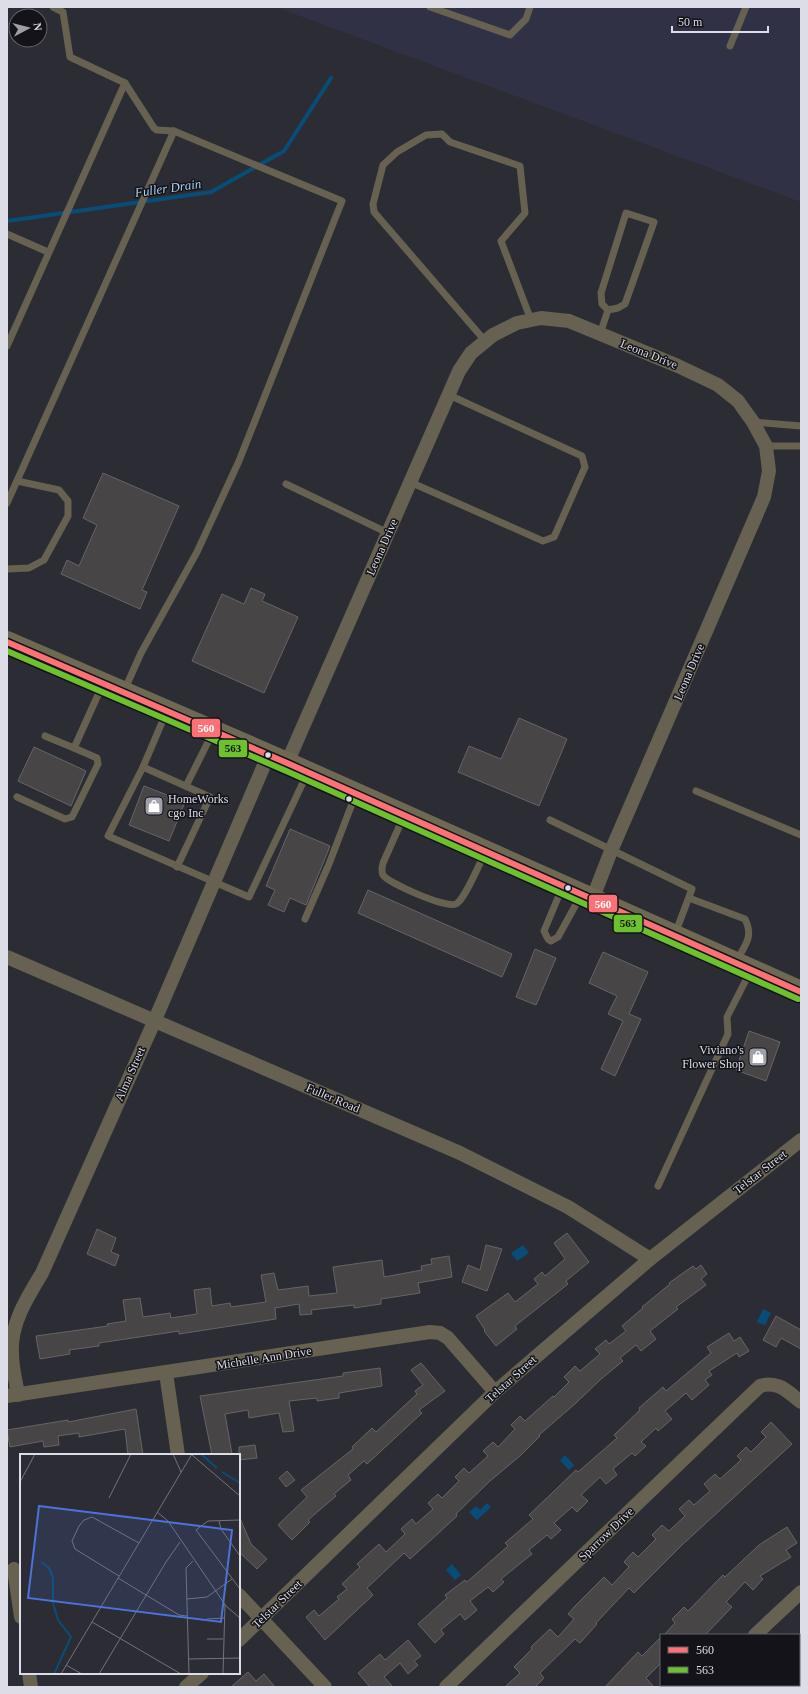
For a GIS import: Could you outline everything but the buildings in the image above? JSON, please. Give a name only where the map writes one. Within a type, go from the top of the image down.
[{"type":"main road","points":[[7,642],[308,772],[801,992]]},
{"type":"street","name":"Leona Drive","points":[[278,759],[388,533],[459,371],[471,353],[493,335],[517,323],[541,318],[569,321],[678,366],[718,385],[738,402],[753,422],[766,446],[769,471],[764,497],[611,851],[579,894]]},
{"type":"street","name":"Alma Street","points":[[12,1395],[12,1341],[16,1323],[25,1302],[42,1273],[154,1022],[214,881],[278,759]]},
{"type":"street","name":"Fuller Road","points":[[7,957],[154,1022],[460,1152],[568,1207],[650,1259]]},
{"type":"street","name":"Telstar Street","points":[[240,1639],[495,1392],[650,1259],[801,1140]]},
{"type":"street","name":"Michelle Ann Drive","points":[[12,1395],[430,1332],[440,1333],[448,1338],[495,1392]]},
{"type":"street","points":[[166,1373],[178,1454]]},
{"type":"street","name":"Sparrow Drive","points":[[446,1687],[760,1386],[768,1384],[777,1385],[785,1389],[801,1402]]},
{"type":"street","points":[[14,1569],[20,1610]]},
{"type":"street","points":[[756,1634],[801,1592]]},
{"type":"street","points":[[240,1597],[325,1687]]},
{"type":"street","points":[[29,1674],[31,1687]]},
{"type":"street","points":[[186,1687],[201,1674]]},
{"type":"lane","points":[[53,7],[64,12],[70,57],[125,83],[154,128],[157,130],[174,132],[342,201],[239,461],[198,552],[141,653],[123,692]]},
{"type":"lane","points":[[430,7],[510,35],[526,19],[530,7]]},
{"type":"lane","points":[[730,46],[746,7]]},
{"type":"lane","points":[[7,346],[125,83]]},
{"type":"lane","points":[[7,503],[174,132]]},
{"type":"lane","points":[[486,342],[374,212],[373,204],[383,165],[397,152],[426,134],[442,134],[450,142],[520,166],[525,213],[501,241],[531,320]]},
{"type":"lane","points":[[626,213],[654,222],[625,304],[608,310],[602,304],[601,293],[626,213]]},
{"type":"lane","points":[[7,234],[48,252]]},
{"type":"lane","points":[[600,334],[608,310]]},
{"type":"lane","points":[[410,482],[543,541],[554,537],[585,467],[582,456],[448,395]]},
{"type":"lane","points":[[753,422],[801,426]]},
{"type":"lane","points":[[766,446],[801,446]]},
{"type":"lane","points":[[7,569],[29,568],[44,560],[68,516],[68,501],[59,490],[17,481]]},
{"type":"lane","points":[[286,484],[388,533]]},
{"type":"lane","points":[[74,748],[103,684]]},
{"type":"lane","points":[[166,711],[142,767],[108,836],[178,867],[249,897],[308,772]]},
{"type":"lane","points":[[186,786],[213,732]]},
{"type":"lane","points":[[17,797],[65,819],[72,817],[98,764],[97,758],[45,736]]},
{"type":"lane","points":[[142,767],[210,797],[178,867]]},
{"type":"lane","points":[[696,790],[801,835]]},
{"type":"lane","points":[[305,919],[329,864],[356,794]]},
{"type":"lane","points":[[404,816],[383,863],[382,871],[384,876],[390,880],[425,898],[449,906],[456,905],[462,898],[486,852]]},
{"type":"lane","points":[[550,820],[611,851],[692,889],[674,936]]},
{"type":"lane","points":[[579,894],[558,937],[551,941],[548,940],[544,931],[579,894]]},
{"type":"lane","points":[[658,1186],[728,1034],[727,1017],[743,966],[750,936],[750,930],[745,919],[689,898]]},
{"type":"shaded area","points":[[276,7],[801,7],[801,202]]},
{"type":"water","points":[[523,1245],[529,1253],[517,1261],[511,1253]]},
{"type":"water","points":[[763,1309],[771,1313],[765,1325],[757,1322]]},
{"type":"water","points":[[565,1455],[574,1465],[569,1470],[560,1460]]},
{"type":"water","points":[[487,1503],[491,1507],[477,1520],[469,1512],[476,1506],[480,1510]]},
{"type":"water","points":[[452,1564],[461,1575],[455,1580],[446,1570]]},
{"type":"waterway","name":"Fuller Drain","points":[[7,221],[211,192],[284,151],[331,78]]},
{"type":"transit line","name":"560","points":[[7,642],[287,763],[801,992]]},
{"type":"transit line","name":"563","points":[[7,651],[284,770],[798,999]]},
{"type":"place","name":"HomeWorks cgo Inc","points":[[154,806]]},
{"type":"place","name":"Viviano's Flower Shop","points":[[758,1057]]}]
